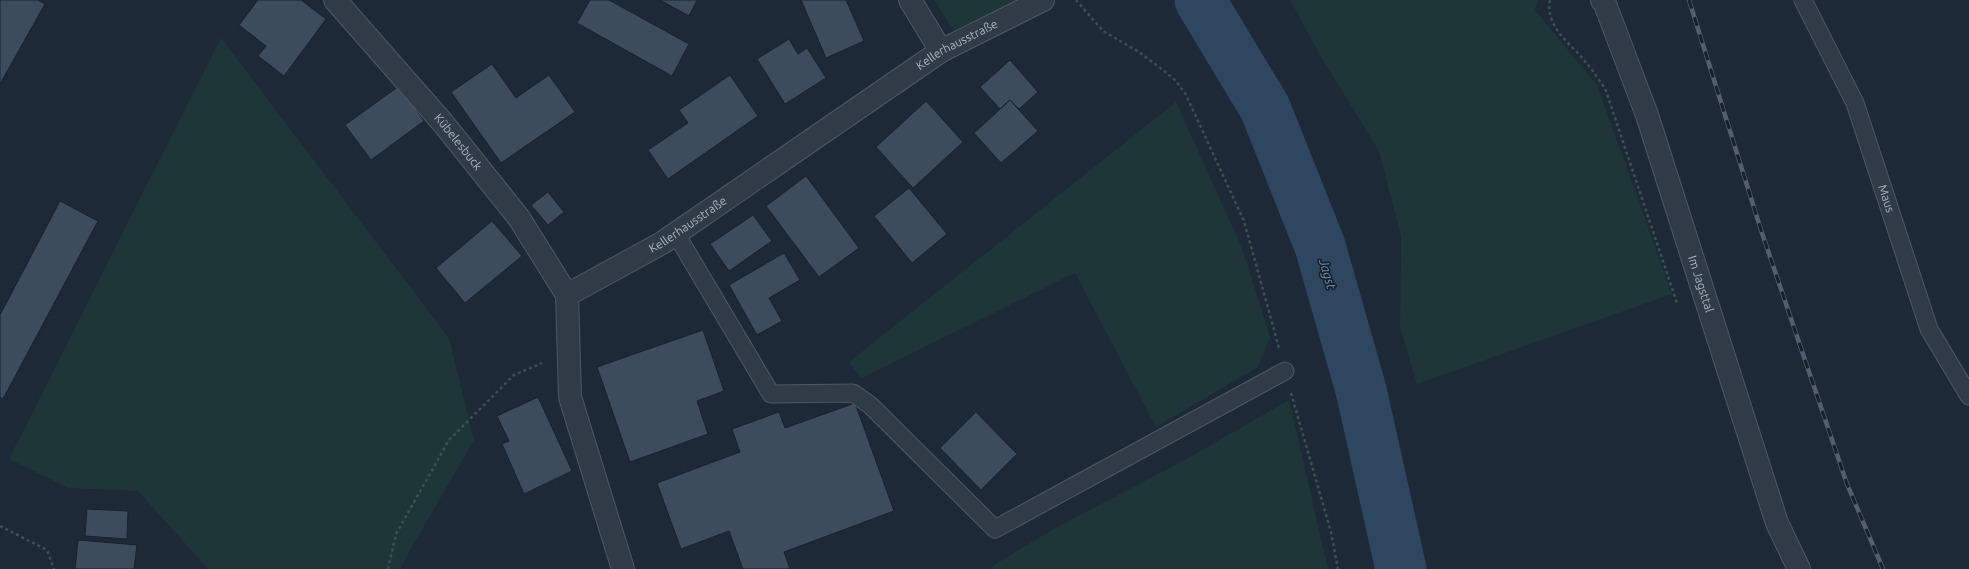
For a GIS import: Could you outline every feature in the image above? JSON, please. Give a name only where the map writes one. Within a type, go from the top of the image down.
[{"type":"street","name":"Kübelesbuck","points":[[335,0],[444,123],[519,218],[567,295]]},
{"type":"street","points":[[910,0],[941,51]]},
{"type":"street","name":"Kellerhausstraße","points":[[567,295],[676,234],[941,51],[1043,0]]},
{"type":"street","name":"Im Jagsttal","points":[[1602,0],[1605,4],[1647,115],[1777,524],[1799,569]]},
{"type":"street","points":[[567,295],[570,397],[623,569]]},
{"type":"lane","name":"Maus","points":[[1803,0],[1854,103],[1929,329],[1969,396]]},
{"type":"lane","points":[[676,234],[771,394],[853,393],[870,406],[995,529],[1285,371]]},
{"type":"path","points":[[1076,0],[1103,31],[1140,52],[1176,81],[1186,95],[1244,221],[1331,532],[1338,569]]},
{"type":"path","points":[[1550,0],[1551,20],[1563,40],[1584,60],[1605,88],[1678,305]]},
{"type":"path","points":[[388,569],[396,534],[449,440],[514,375],[569,353]]},
{"type":"path","points":[[0,526],[47,550],[54,569]]},
{"type":"green space","points":[[934,0],[1018,0],[954,31]]},
{"type":"green space","points":[[1290,0],[1538,0],[1535,10],[1597,85],[1672,294],[1417,384],[1400,327],[1401,236],[1379,151],[1321,57]]},
{"type":"green space","points":[[221,38],[449,338],[474,440],[401,566],[402,569],[208,569],[138,491],[68,488],[9,459]]},
{"type":"green space","points":[[1176,102],[1242,248],[1270,337],[1258,367],[1156,427],[1075,273],[861,378],[849,362]]},
{"type":"green space","points":[[1289,400],[1328,569],[992,569],[991,567],[1050,531],[1192,456]]},
{"type":"building","points":[[0,0],[38,0],[45,4],[0,84]]},
{"type":"building","points":[[258,0],[301,0],[326,19],[284,76],[258,56],[266,46],[239,25]]},
{"type":"building","points":[[590,0],[609,0],[689,44],[672,76],[577,23]]},
{"type":"building","points":[[660,0],[697,0],[689,16]]},
{"type":"building","points":[[801,0],[846,0],[864,41],[826,58]]},
{"type":"building","points":[[789,39],[798,54],[807,48],[826,78],[785,104],[757,59]]},
{"type":"building","points":[[1010,60],[1038,92],[1019,109],[1010,100],[1000,109],[980,87]]},
{"type":"building","points":[[492,64],[516,98],[549,75],[575,112],[501,163],[451,92]]},
{"type":"building","points":[[730,75],[758,116],[668,179],[648,150],[688,123],[679,110]]},
{"type":"building","points":[[399,86],[424,121],[371,160],[345,125]]},
{"type":"building","points":[[1010,100],[1038,131],[1001,163],[974,133]]},
{"type":"building","points":[[926,101],[963,142],[913,188],[876,147]]},
{"type":"building","points":[[806,176],[859,248],[819,277],[766,206]]},
{"type":"building","points":[[909,188],[947,234],[912,263],[874,216]]},
{"type":"building","points":[[548,192],[564,212],[548,225],[531,205]]},
{"type":"building","points":[[60,201],[98,221],[3,399],[0,397],[0,315]]},
{"type":"building","points":[[753,215],[772,241],[729,271],[710,244]]},
{"type":"building","points":[[492,221],[522,256],[465,303],[436,268]]},
{"type":"building","points":[[784,253],[800,280],[769,298],[782,321],[757,335],[729,285]]},
{"type":"building","points":[[703,330],[724,391],[697,401],[708,434],[630,462],[597,367]]},
{"type":"building","points":[[538,397],[572,471],[524,494],[502,444],[509,441],[497,416]]},
{"type":"building","points":[[855,403],[894,511],[784,552],[790,569],[743,569],[729,531],[681,549],[657,483],[740,452],[732,429],[779,412],[785,428]]},
{"type":"building","points":[[976,412],[1017,454],[981,490],[940,448]]},
{"type":"building","points":[[87,509],[128,511],[127,539],[85,536]]},
{"type":"building","points":[[78,540],[137,545],[134,569],[75,569]]},
{"type":"waterway","name":"Jagst","points":[[1200,0],[1265,108],[1320,246],[1361,390],[1401,569]]},
{"type":"railway","points":[[1689,0],[1761,230],[1847,484],[1883,569]]}]
